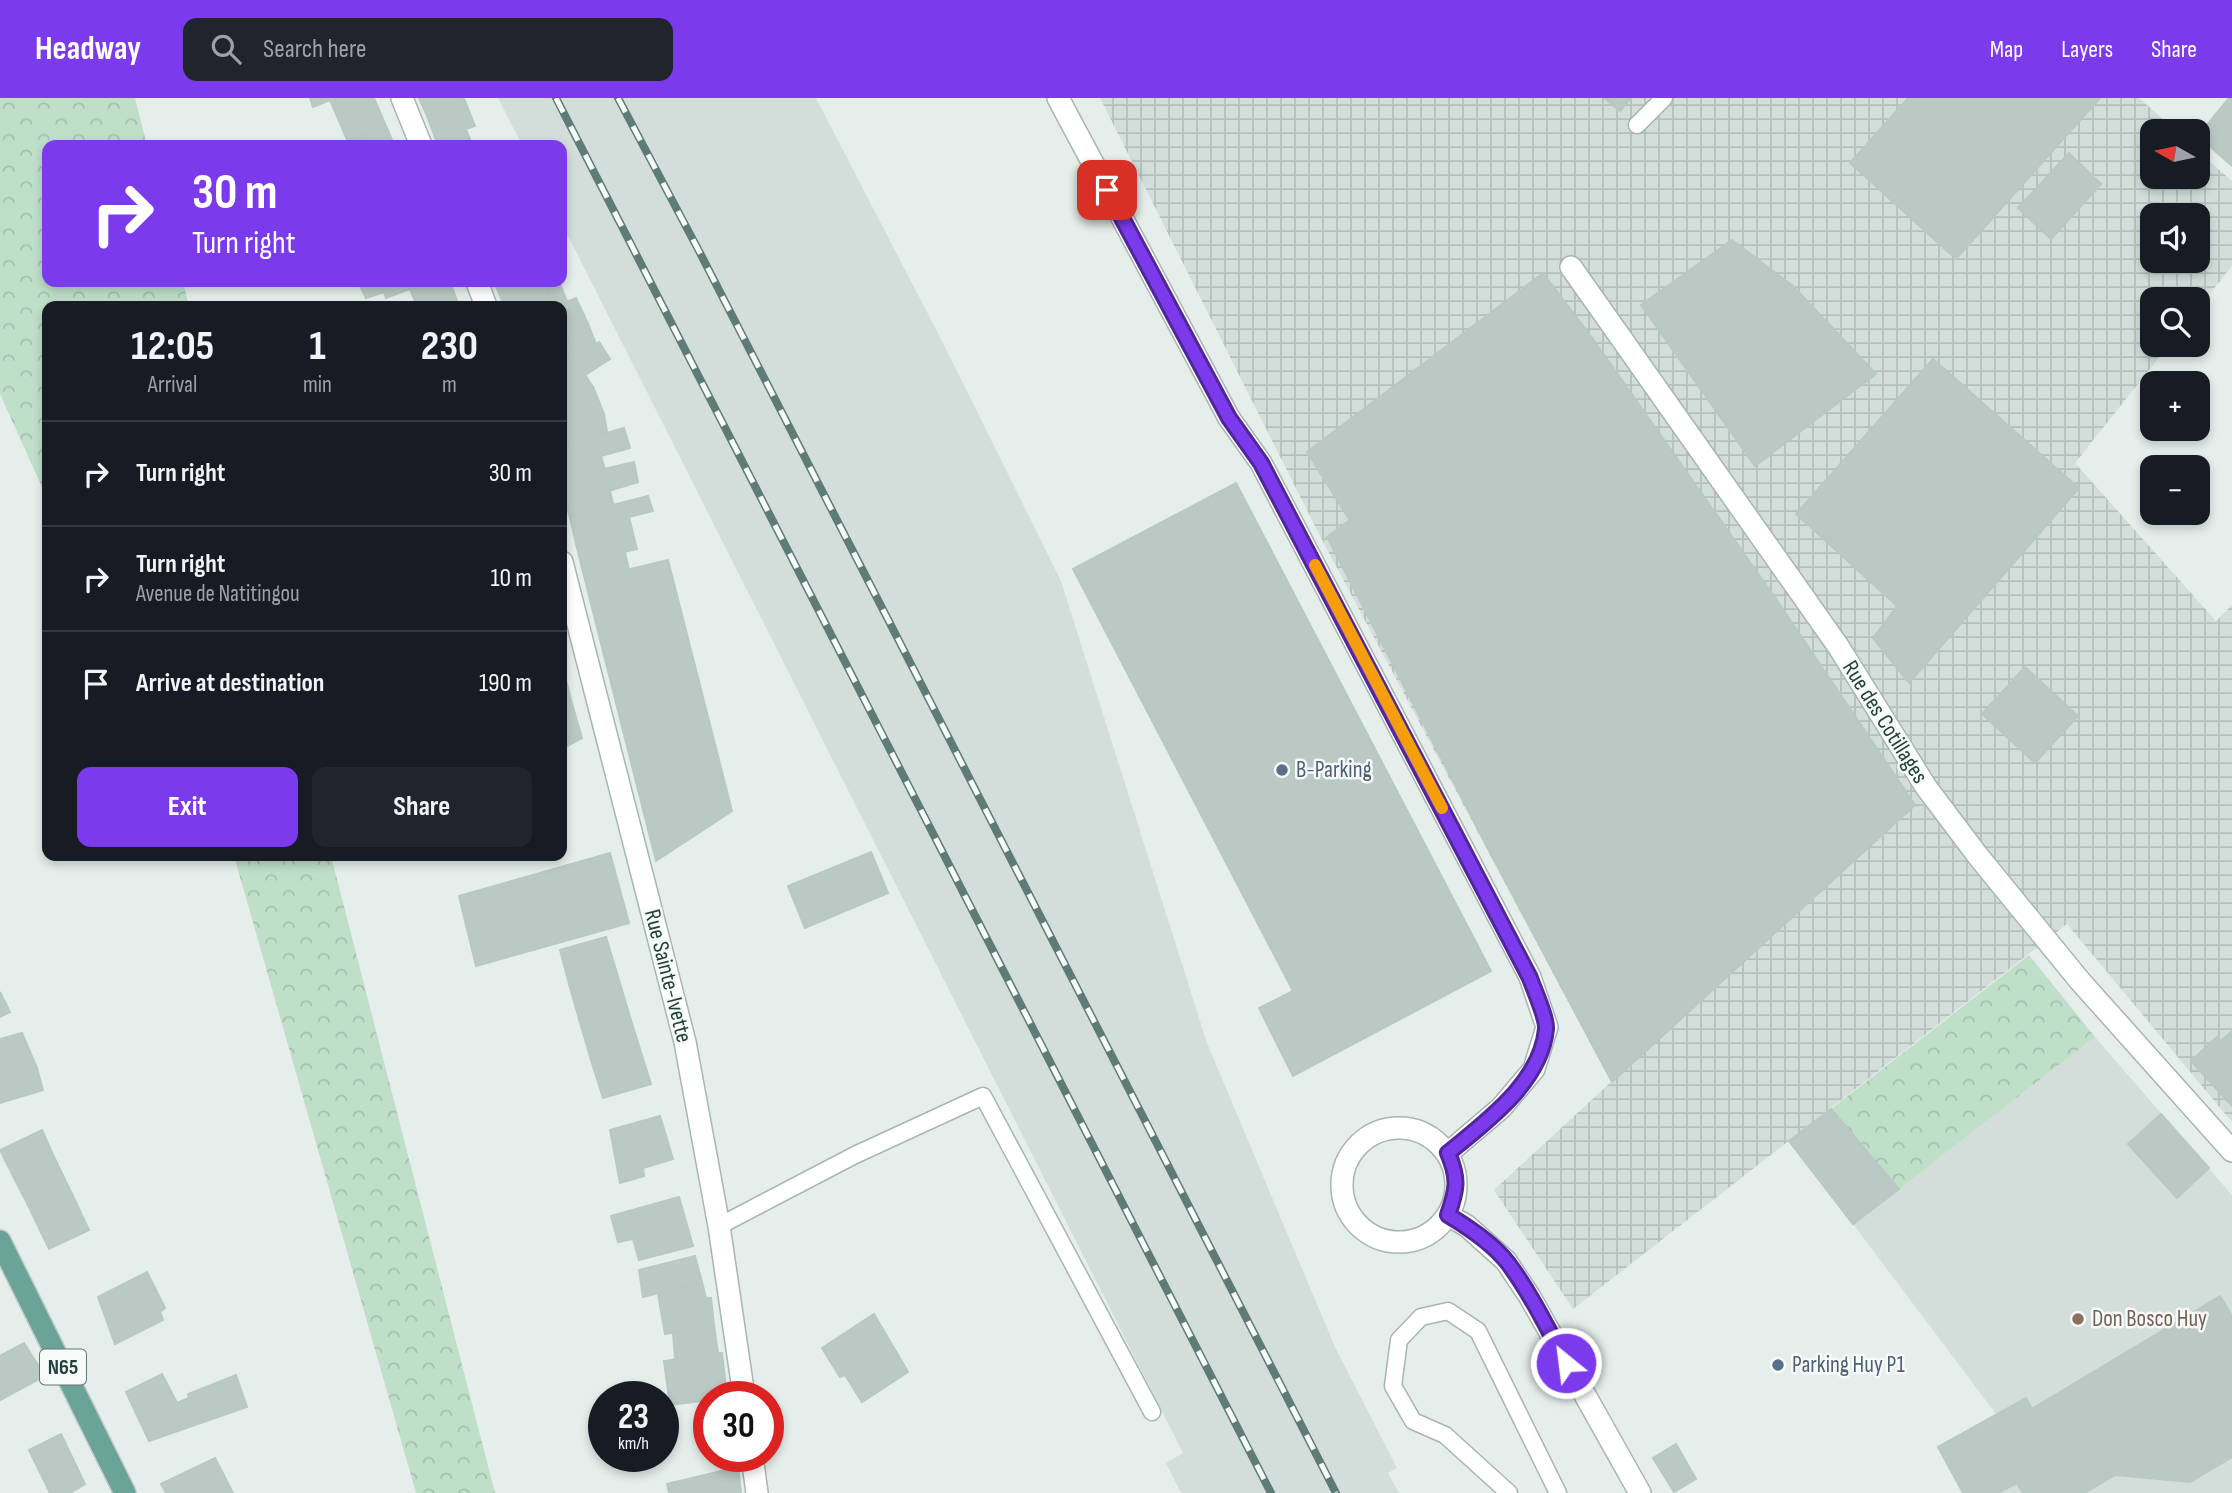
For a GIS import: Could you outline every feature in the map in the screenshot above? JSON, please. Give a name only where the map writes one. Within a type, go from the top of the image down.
[{"type":"main road","name":"N65","points":[[0,1241],[125,1493]]},
{"type":"street","points":[[402,98],[419,140]]},
{"type":"street","points":[[1058,98],[1229,418],[1261,463],[1530,978],[1547,1027],[1534,1069],[1502,1108],[1448,1153]]},
{"type":"street","name":"Rue des Cotillages","points":[[1571,267],[1838,646],[1926,788],[2071,971],[2232,1151]]},
{"type":"street","name":"Rue Sainte-Ivette","points":[[567,582],[685,1042],[719,1226],[742,1381]]},
{"type":"street","points":[[1401,1127],[1423,1132],[1437,1140],[1448,1153],[1454,1168],[1456,1192],[1448,1215],[1432,1233],[1409,1242],[1386,1242],[1364,1231],[1348,1213],[1341,1190],[1344,1166],[1357,1145],[1377,1131],[1401,1127]]},
{"type":"street","points":[[1448,1215],[1467,1226],[1506,1261],[1530,1297],[1640,1493]]},
{"type":"street","points":[[754,1472],[757,1493]]},
{"type":"lane","points":[[1637,125],[1664,98]]},
{"type":"lane","points":[[719,1226],[855,1156],[983,1096],[1152,1412]]},
{"type":"lane","points":[[1509,1493],[1445,1435],[1413,1422],[1393,1386],[1399,1340],[1421,1317],[1448,1311],[1478,1331],[1558,1493]]},
{"type":"shaded area","points":[[498,98],[816,98],[944,345],[1061,581],[1207,1043],[1335,1347],[1397,1468],[1388,1473],[1399,1493],[1181,1493],[1166,1463],[1183,1453],[567,234],[567,140],[519,140]]},
{"type":"shaded area","points":[[1100,98],[2139,98],[2163,119],[2140,119],[2140,189],[2210,189],[2210,162],[2232,181],[2232,266],[2210,294],[2210,287],[2140,287],[2140,357],[2159,357],[2148,371],[2140,371],[2140,381],[2075,463],[2216,621],[2232,605],[2232,1122],[2067,924],[1573,1309],[1494,1190],[1611,1082],[1321,538]]},
{"type":"shaded area","name":"Don Bosco Huy","points":[[2095,1037],[2232,1195],[2232,1493],[1963,1493],[1938,1447],[1996,1414],[1853,1224]]},
{"type":"green space","points":[[0,98],[135,98],[146,140],[42,140],[42,287],[184,287],[188,301],[42,301],[42,487],[0,394]]},
{"type":"green space","points":[[235,861],[332,861],[495,1493],[416,1493]]},
{"type":"green space","points":[[2029,955],[2095,1037],[1899,1189],[1831,1109]]},
{"type":"building","points":[[310,98],[374,98],[386,126],[347,140],[330,100],[313,107]]},
{"type":"building","points":[[419,98],[463,98],[465,101],[427,116]]},
{"type":"building","points":[[1604,98],[1631,98],[1620,111]]},
{"type":"building","points":[[1908,98],[2100,98],[1956,259],[1850,163]]},
{"type":"building","points":[[2229,98],[2232,98],[2232,166],[2210,147],[2210,121]]},
{"type":"building","points":[[465,101],[475,126],[466,129],[470,140],[436,140],[427,116]]},
{"type":"building","points":[[386,126],[392,140],[353,140]]},
{"type":"building","points":[[2069,153],[2101,184],[2051,239],[2018,208]]},
{"type":"building","points":[[1732,240],[1793,286],[1876,374],[1755,466],[1641,305]]},
{"type":"building","points":[[1543,273],[1593,339],[1349,519],[1307,452]]},
{"type":"building","points":[[360,287],[410,289],[386,298],[384,292],[366,298]]},
{"type":"building","points":[[452,287],[456,298],[448,301],[415,301],[410,289]]},
{"type":"building","points":[[496,287],[514,287],[499,293]]},
{"type":"building","points":[[514,287],[545,287],[551,301],[502,301],[499,293]]},
{"type":"building","points":[[545,287],[561,287],[567,301],[552,301]]},
{"type":"building","points":[[576,298],[589,326],[567,333],[567,302]]},
{"type":"building","points":[[589,326],[596,344],[574,357],[567,333]]},
{"type":"building","points":[[567,339],[575,360],[567,366]]},
{"type":"building","points":[[1593,339],[1776,599],[1484,841],[1327,537]]},
{"type":"building","points":[[599,342],[610,359],[585,375],[574,357]]},
{"type":"building","points":[[1933,359],[2079,488],[1909,683],[1873,638],[1897,606],[1796,514]]},
{"type":"building","points":[[575,360],[593,387],[567,404],[567,366]]},
{"type":"building","points":[[593,387],[604,414],[567,423],[567,404]]},
{"type":"building","points":[[604,414],[607,432],[567,443],[567,423]]},
{"type":"building","points":[[624,428],[630,448],[601,456],[596,436]]},
{"type":"building","points":[[596,436],[605,471],[567,478],[567,443]]},
{"type":"building","points":[[634,462],[638,482],[609,491],[604,469]]},
{"type":"building","points":[[605,471],[614,507],[570,518],[567,506],[567,478]]},
{"type":"building","name":"B-Parking","points":[[1236,483],[1491,971],[1293,1076],[1259,1008],[1293,991],[1073,569]]},
{"type":"building","points":[[648,496],[653,511],[616,520],[613,505]]},
{"type":"building","points":[[614,507],[621,536],[577,548],[570,518]]},
{"type":"building","points":[[629,517],[637,549],[624,552],[616,520]]},
{"type":"building","points":[[621,536],[629,570],[585,580],[577,548]]},
{"type":"building","points":[[668,560],[732,811],[656,861],[585,580]]},
{"type":"building","points":[[1776,599],[1915,805],[1612,1082],[1484,841]]},
{"type":"building","points":[[2025,667],[2078,716],[2035,763],[1982,714]]},
{"type":"building","points":[[567,684],[571,700],[567,702]]},
{"type":"building","points":[[571,700],[582,738],[567,746],[567,702]]},
{"type":"building","points":[[871,852],[888,893],[805,928],[788,886]]},
{"type":"building","points":[[610,853],[629,923],[476,966],[459,896]]},
{"type":"building","points":[[606,937],[616,970],[569,984],[560,950]]},
{"type":"building","points":[[616,970],[627,1007],[579,1019],[569,984]]},
{"type":"building","points":[[0,992],[10,1012],[0,1017]]},
{"type":"building","points":[[627,1007],[639,1046],[591,1060],[579,1019]]},
{"type":"building","points":[[2232,1031],[2232,1053],[2221,1041]]},
{"type":"building","points":[[22,1033],[37,1068],[0,1079],[0,1039]]},
{"type":"building","points":[[2217,1037],[2232,1053],[2232,1106],[2191,1061]]},
{"type":"building","points":[[639,1046],[651,1084],[603,1098],[591,1060]]},
{"type":"building","points":[[37,1068],[43,1090],[0,1103],[0,1079]]},
{"type":"building","points":[[1831,1109],[1899,1189],[1853,1224],[1789,1141]]},
{"type":"building","points":[[2161,1114],[2209,1168],[2177,1198],[2128,1144]]},
{"type":"building","points":[[660,1116],[673,1159],[643,1168],[644,1176],[620,1183],[610,1130]]},
{"type":"building","points":[[42,1130],[55,1159],[15,1180],[0,1150]]},
{"type":"building","points":[[55,1159],[73,1196],[28,1205],[15,1180]]},
{"type":"building","points":[[73,1196],[89,1230],[49,1249],[28,1205]]},
{"type":"building","points":[[679,1197],[693,1246],[639,1260],[633,1239],[618,1242],[611,1216]]},
{"type":"building","points":[[695,1256],[702,1282],[643,1297],[639,1270]]},
{"type":"building","points":[[147,1272],[165,1308],[160,1312],[163,1320],[115,1344],[98,1297]]},
{"type":"building","points":[[702,1282],[706,1298],[711,1298],[714,1325],[665,1334],[658,1294]]},
{"type":"building","points":[[2220,1296],[2232,1316],[2232,1457],[2190,1482],[2115,1475],[2084,1493],[2023,1493],[2017,1483],[1998,1493],[1963,1493],[1938,1447],[2026,1398],[2032,1409]]},
{"type":"building","points":[[874,1314],[908,1372],[862,1402],[845,1375],[840,1377],[822,1348]]},
{"type":"building","points":[[714,1325],[718,1354],[675,1358],[673,1333]]},
{"type":"building","points":[[24,1343],[45,1376],[0,1400],[0,1356]]},
{"type":"building","points":[[722,1353],[725,1381],[693,1381],[693,1402],[679,1404],[679,1381],[667,1381],[664,1361]]},
{"type":"building","points":[[162,1374],[177,1403],[189,1398],[188,1394],[236,1375],[247,1407],[149,1441],[126,1392]]},
{"type":"building","points":[[61,1434],[85,1484],[70,1493],[50,1493],[29,1450]]},
{"type":"building","points":[[1676,1444],[1696,1479],[1674,1492],[1653,1458]]},
{"type":"building","points":[[215,1458],[233,1493],[166,1493],[161,1484]]},
{"type":"building","points":[[717,1472],[739,1472],[741,1493],[669,1493],[667,1484]]},
{"type":"railway","points":[[556,98],[1271,1493]]},
{"type":"railway","points":[[618,98],[1336,1493]]},
{"type":"slow traffic","points":[[1315,565],[1442,808]]},
{"type":"place","name":"B-Parking","points":[[1282,770]]},
{"type":"place","name":"Don Bosco Huy","points":[[2078,1319]]},
{"type":"place","name":"Parking Huy P1","points":[[1778,1365]]},
{"type":"route","points":[[1107,190],[1229,418],[1261,463],[1530,978],[1547,1027],[1534,1069],[1502,1108],[1448,1153],[1454,1168],[1456,1192],[1448,1215],[1467,1226],[1506,1261],[1530,1297],[1566,1363]]}]
